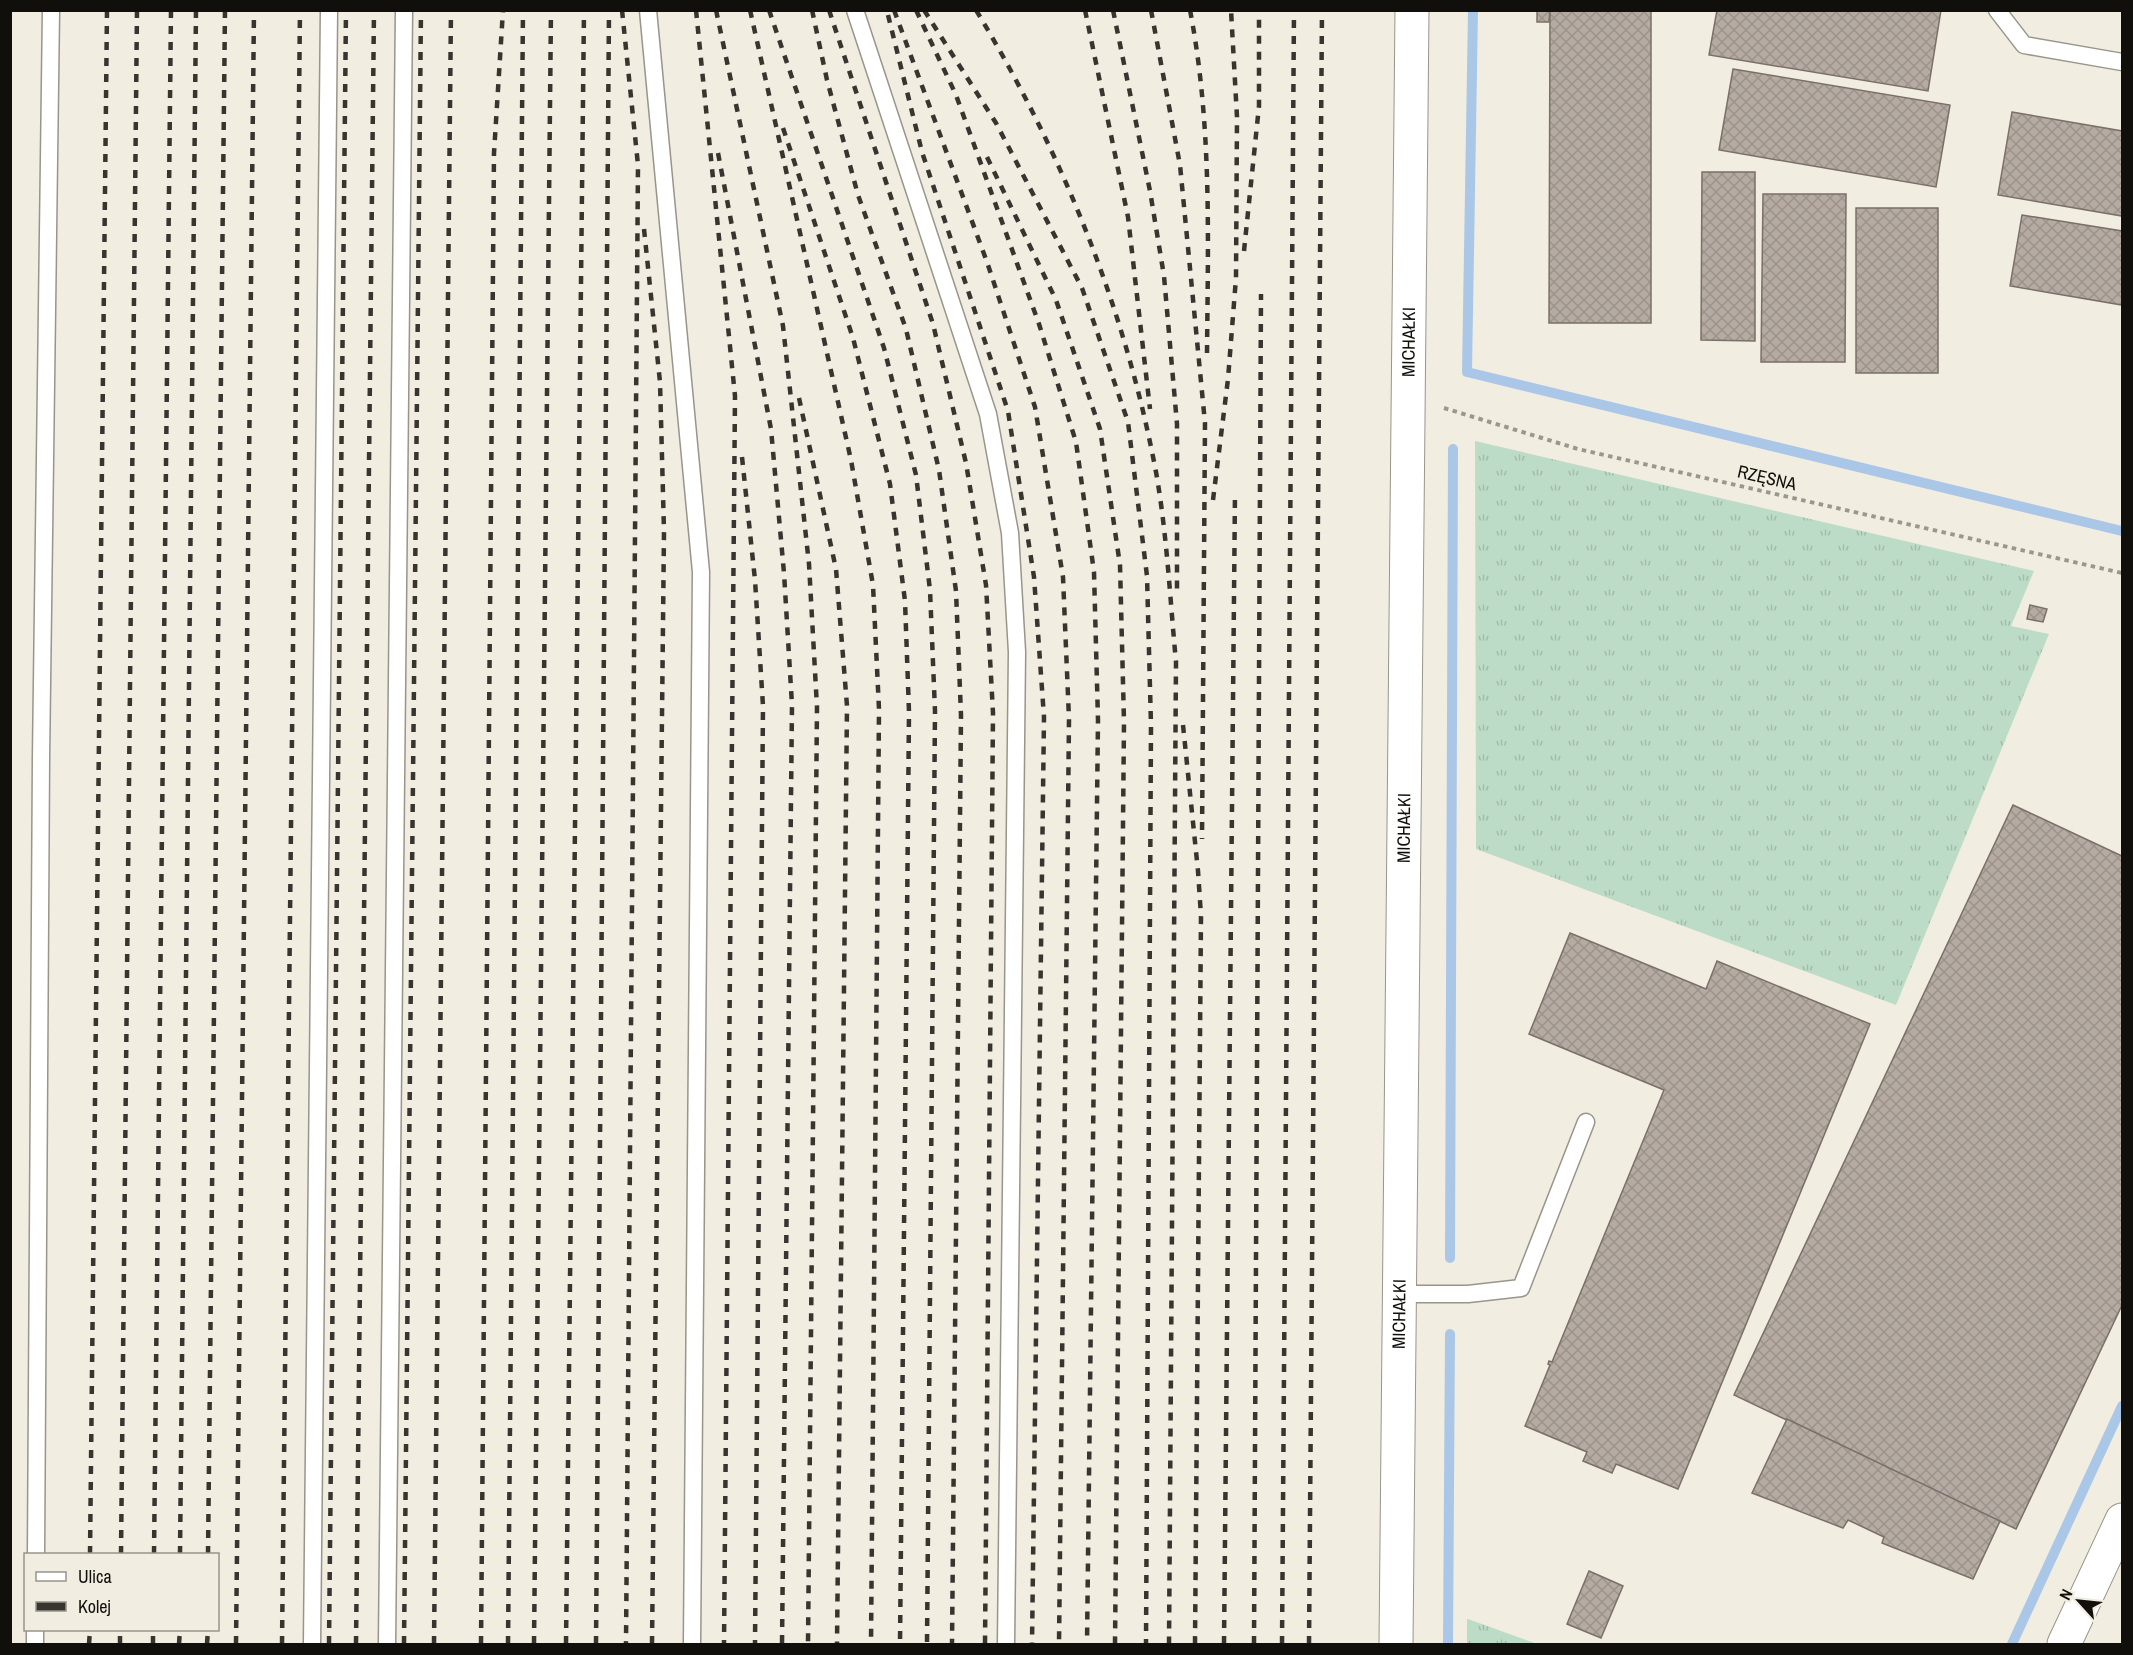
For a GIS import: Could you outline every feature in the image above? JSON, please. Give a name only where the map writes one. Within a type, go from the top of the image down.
[{"type":"street","name":"MICHAŁKI","points":[[1396,1644],[1412,10]]},
{"type":"street","points":[[2064,1644],[2122,1520]]},
{"type":"lane","points":[[36,1553],[41,770],[51,10]]},
{"type":"lane","points":[[312,1644],[329,10]]},
{"type":"lane","points":[[387,1644],[404,10]]},
{"type":"lane","points":[[648,10],[701,572],[692,1644]]},
{"type":"lane","points":[[855,10],[988,414],[1010,533],[1017,652],[1006,1644]]},
{"type":"lane","points":[[1997,10],[2024,45],[2122,62]]},
{"type":"lane","points":[[1400,1294],[1468,1294],[1521,1288],[1586,1122]]},
{"type":"path","name":"RZĘSNA","points":[[1407,405],[1449,409],[1578,449],[2122,573]]},
{"type":"green space","points":[[1475,441],[2034,571],[2011,626],[2049,634],[1896,1005],[1476,849]]},
{"type":"green space","points":[[1468,1619],[1537,1644],[1467,1644]]},
{"type":"building","points":[[1537,10],[1550,10],[1549,22],[1537,22]]},
{"type":"building","points":[[1550,10],[1651,10],[1651,323],[1549,323]]},
{"type":"building","points":[[1717,10],[1941,10],[1928,91],[1709,55]]},
{"type":"building","points":[[1733,69],[1950,105],[1936,187],[1719,150]]},
{"type":"building","points":[[2012,112],[2122,131],[2122,216],[1998,195]]},
{"type":"building","points":[[1702,172],[1755,172],[1755,341],[1701,340]]},
{"type":"building","points":[[1763,194],[1846,194],[1845,362],[1761,362]]},
{"type":"building","points":[[1856,208],[1938,208],[1938,373],[1856,373]]},
{"type":"building","points":[[2022,215],[2122,231],[2122,305],[2010,286]]},
{"type":"building","points":[[2030,605],[2047,609],[2043,622],[2027,619]]},
{"type":"building","points":[[2013,805],[2122,856],[2122,1305],[2016,1529],[1734,1395]]},
{"type":"building","points":[[1570,933],[1706,989],[1717,961],[1870,1024],[1678,1489],[1616,1464],[1612,1473],[1583,1461],[1587,1452],[1525,1426],[1550,1365],[1549,1361],[1552,1362],[1664,1090],[1529,1034]]},
{"type":"building","points":[[1787,1419],[2000,1521],[1973,1579],[1882,1543],[1884,1537],[1848,1520],[1843,1528],[1752,1493]]},
{"type":"building","points":[[1589,1571],[1623,1586],[1601,1638],[1567,1624]]},
{"type":"waterway","points":[[1473,10],[1467,372],[2122,531]]},
{"type":"waterway","points":[[1450,1258],[1453,449]]},
{"type":"waterway","points":[[1448,1644],[1450,1334]]},
{"type":"waterway","points":[[2012,1644],[2122,1406]]},
{"type":"railway","points":[[90,1553],[107,10]]},
{"type":"railway","points":[[121,1553],[137,10]]},
{"type":"railway","points":[[154,1553],[171,10]]},
{"type":"railway","points":[[180,1553],[196,10]]},
{"type":"railway","points":[[208,1553],[225,10]]},
{"type":"railway","points":[[236,1644],[254,10]]},
{"type":"railway","points":[[282,1644],[300,10]]},
{"type":"railway","points":[[329,1644],[346,10]]},
{"type":"railway","points":[[356,1644],[374,10]]},
{"type":"railway","points":[[404,1644],[421,10]]},
{"type":"railway","points":[[434,1644],[451,10]]},
{"type":"railway","points":[[481,1644],[494,153],[503,10]]},
{"type":"railway","points":[[508,1644],[523,10]]},
{"type":"railway","points":[[534,1644],[551,10]]},
{"type":"railway","points":[[566,1644],[584,10]]},
{"type":"railway","points":[[596,1644],[609,10]]},
{"type":"railway","points":[[622,10],[638,165],[626,1644]]},
{"type":"railway","points":[[696,10],[735,396],[724,1644]]},
{"type":"railway","points":[[716,10],[783,326],[809,564],[817,707],[808,1644]]},
{"type":"railway","points":[[750,10],[851,460],[873,585],[879,709],[871,1644]]},
{"type":"railway","points":[[769,10],[884,348],[916,475],[930,590],[935,711],[927,1644]]},
{"type":"railway","points":[[812,10],[827,80],[858,195],[906,329],[939,470],[956,591],[961,715],[952,1644]]},
{"type":"railway","points":[[829,10],[933,324],[966,463],[986,585],[993,713],[985,1644]]},
{"type":"railway","points":[[894,10],[987,262],[1035,407],[1063,577],[1069,719],[1059,1644]]},
{"type":"railway","points":[[916,10],[956,95],[1039,324],[1076,442],[1094,572],[1098,720],[1087,1644]]},
{"type":"railway","points":[[924,10],[996,123],[1082,288],[1128,422],[1147,576],[1151,725],[1146,1644]]},
{"type":"railway","points":[[976,10],[1036,120],[1087,234],[1127,351],[1143,411],[1163,519],[1176,662],[1169,1644]]},
{"type":"railway","points":[[1085,10],[1128,217],[1150,409]]},
{"type":"railway","points":[[1113,10],[1150,191],[1164,276],[1177,424],[1177,596]]},
{"type":"railway","points":[[1151,10],[1180,165],[1205,423],[1202,839]]},
{"type":"railway","points":[[1190,10],[1197,53],[1205,138],[1208,224],[1207,353]]},
{"type":"railway","points":[[1213,500],[1228,379],[1236,278],[1237,117],[1231,10]]},
{"type":"railway","points":[[1244,251],[1259,106],[1259,10]]},
{"type":"railway","points":[[1282,1644],[1294,10]]},
{"type":"railway","points":[[1309,1644],[1322,10]]},
{"type":"railway","points":[[888,15],[922,152],[1008,411],[1034,577],[1044,717],[1032,1644]]},
{"type":"railway","points":[[783,128],[853,338],[890,484],[905,601],[909,712],[900,1644]]},
{"type":"railway","points":[[718,153],[771,429],[784,573],[792,705],[782,1644]]},
{"type":"railway","points":[[987,157],[1056,300],[1100,429],[1120,565],[1124,722],[1115,1644]]},
{"type":"railway","points":[[644,229],[660,382],[664,531],[652,1644]]},
{"type":"railway","points":[[1254,1644],[1261,294]]},
{"type":"railway","points":[[799,398],[836,569],[847,706],[837,1644]]},
{"type":"railway","points":[[742,457],[755,580],[763,706],[755,1644]]},
{"type":"railway","points":[[1224,1644],[1235,492]]},
{"type":"railway","points":[[1183,725],[1201,916],[1195,1644]]},
{"type":"railway","points":[[89,1644],[90,1631]]},
{"type":"railway","points":[[120,1631],[120,1644]]},
{"type":"railway","points":[[153,1631],[153,1644]]},
{"type":"railway","points":[[179,1644],[180,1631]]},
{"type":"railway","points":[[207,1644],[208,1631]]}]
